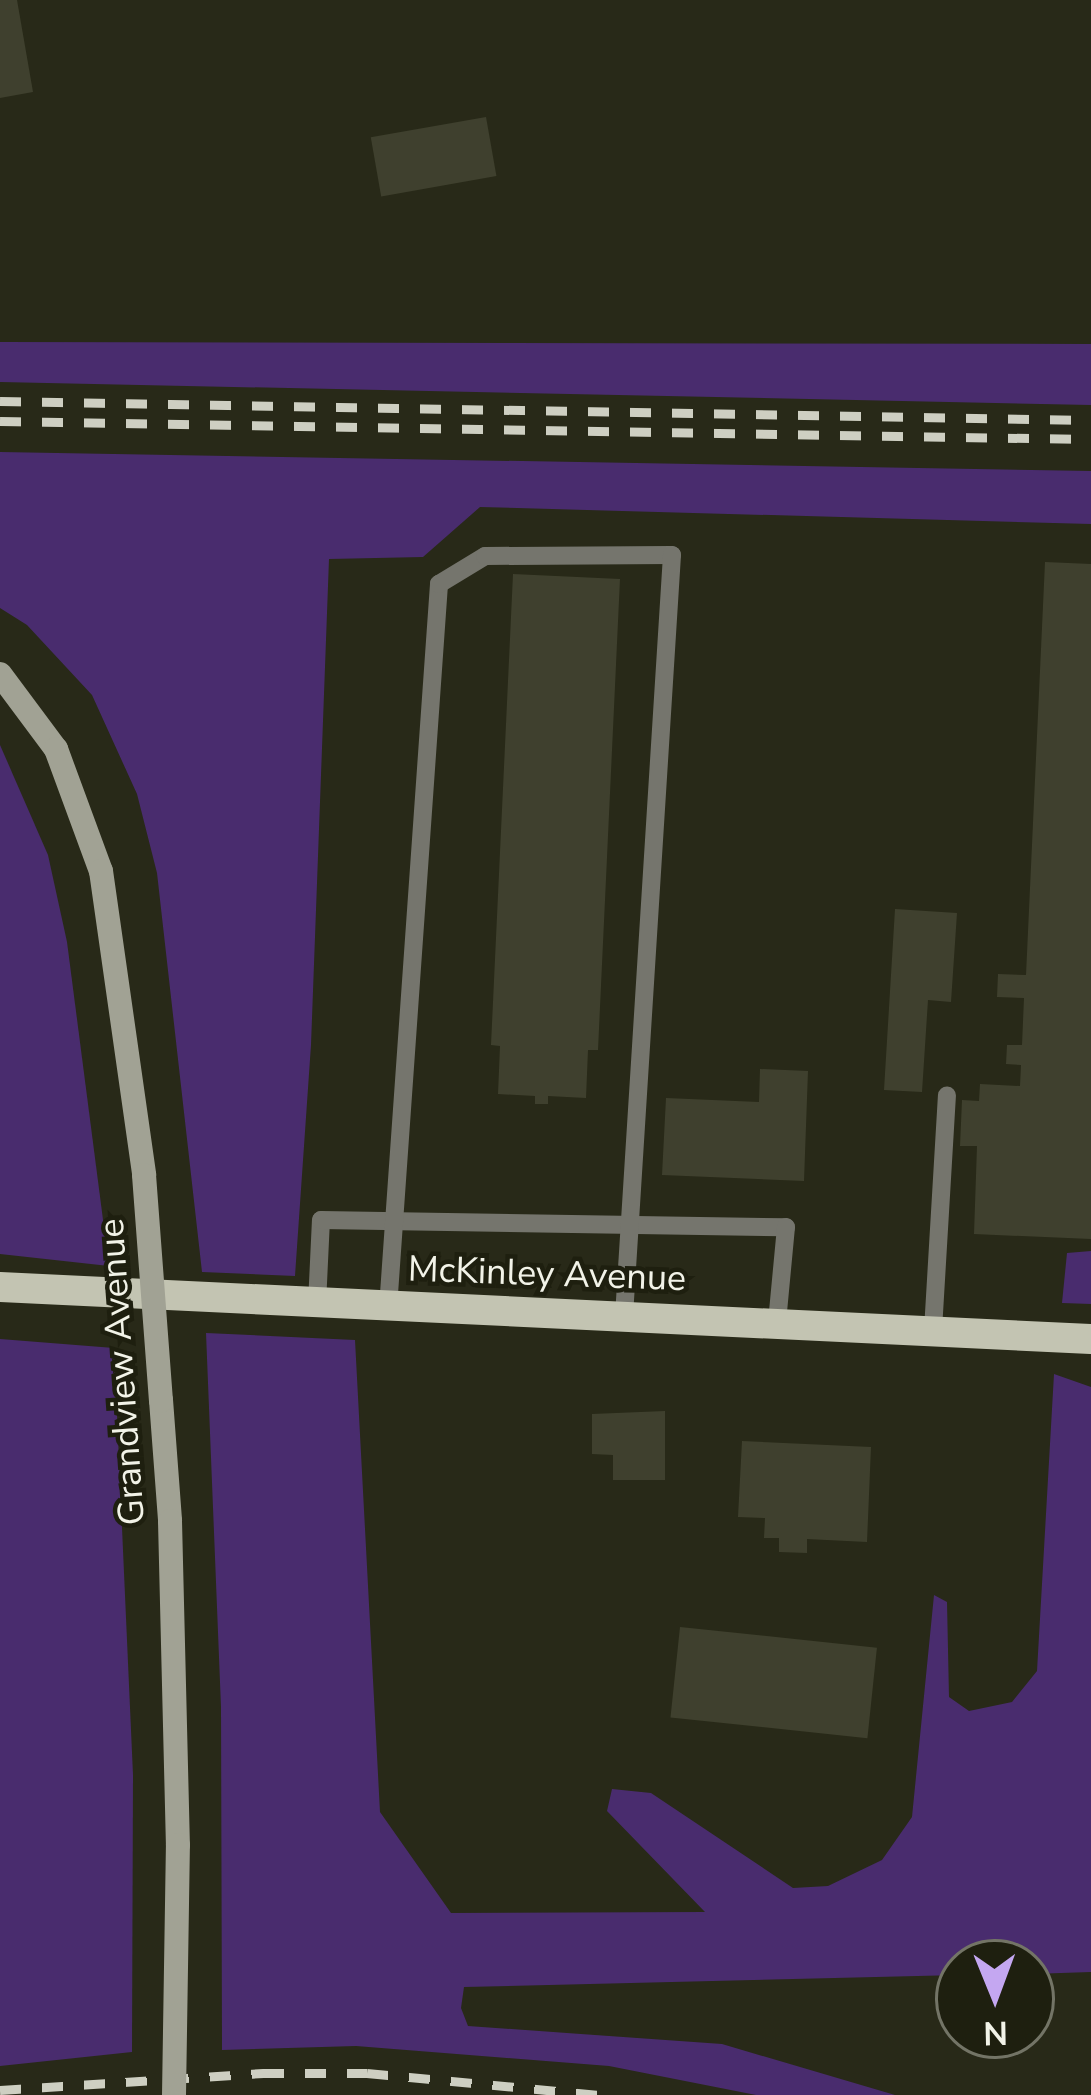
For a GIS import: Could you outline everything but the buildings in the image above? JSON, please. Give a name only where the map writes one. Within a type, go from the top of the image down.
[{"type":"main road","name":"Grandview Avenue","points":[[0,674],[56,749],[101,871],[144,1175],[170,1521],[178,1845],[174,2095]]},
{"type":"main road","name":"McKinley Avenue","points":[[0,1287],[1091,1339]]},
{"type":"lane","points":[[388,1307],[439,584],[464,565],[511,553],[672,555],[624,1316]]},
{"type":"lane","points":[[933,1330],[947,1095]]},
{"type":"lane","points":[[317,1304],[321,1220],[786,1227],[777,1322]]},
{"type":"shaded area","points":[[0,342],[1091,344],[1091,405],[0,382]]},
{"type":"shaded area","points":[[0,452],[1091,471],[1091,524],[480,507],[423,557],[329,559],[311,1045],[295,1276],[202,1272],[157,873],[137,794],[92,695],[27,625],[0,608]]},
{"type":"shaded area","points":[[0,745],[48,855],[67,942],[109,1266],[0,1254]]},
{"type":"shaded area","points":[[1091,1251],[1091,1304],[1062,1303],[1067,1253]]},
{"type":"shaded area","points":[[206,1333],[355,1340],[380,1812],[451,1913],[705,1912],[607,1811],[612,1789],[651,1793],[793,1888],[828,1886],[882,1860],[912,1817],[934,1595],[947,1602],[949,1697],[969,1711],[1012,1702],[1037,1671],[1054,1374],[1091,1387],[1091,1972],[1055,1973],[1055,1939],[935,1939],[935,1976],[464,1987],[461,2008],[468,2026],[722,2044],[895,2095],[756,2095],[609,2066],[356,2046],[222,2050],[221,1707]]},
{"type":"shaded area","points":[[0,1339],[114,1348],[133,1775],[132,2052],[0,2066]]},
{"type":"railway","points":[[0,401],[1091,420]]},
{"type":"railway","points":[[0,421],[1091,439]]},
{"type":"railway","points":[[0,2090],[263,2073],[367,2073],[599,2095]]}]
